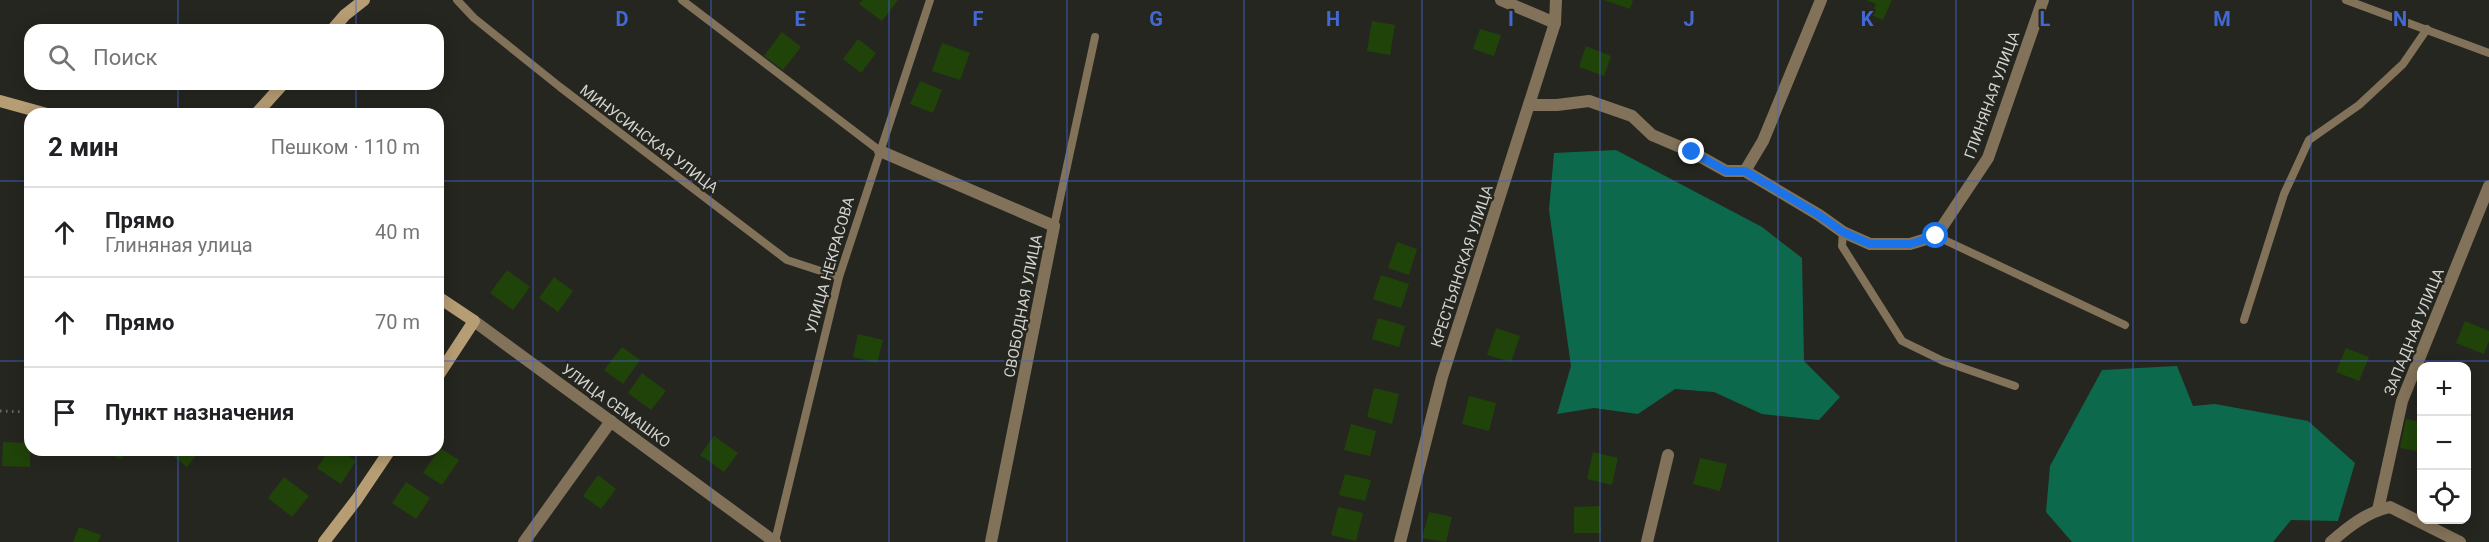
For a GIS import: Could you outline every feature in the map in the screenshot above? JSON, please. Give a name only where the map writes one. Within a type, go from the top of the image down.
[{"type":"street","points":[[337,24],[364,0]]},
{"type":"street","points":[[1501,0],[1555,23]]},
{"type":"street","name":"КРЕСТЬЯНСКАЯ УЛИЦА","points":[[1401,542],[1442,377],[1555,23],[1556,0]]},
{"type":"street","points":[[1745,171],[1763,141],[1821,0]]},
{"type":"street","name":"ГЛИНЯНАЯ УЛИЦА","points":[[1936,236],[1988,158],[2043,0]]},
{"type":"street","points":[[261,108],[278,90]]},
{"type":"street","points":[[0,101],[25,108]]},
{"type":"street","points":[[1529,105],[1557,105],[1589,101],[1632,116],[1652,135],[1692,152],[1726,171],[1745,171],[1843,232],[1870,244],[1910,244],[1936,236]]},
{"type":"street","name":"СВОБОДНАЯ УЛИЦА","points":[[880,151],[1054,226],[991,542]]},
{"type":"street","name":"ЗАПАДНАЯ УЛИЦА","points":[[2378,510],[2402,401],[2489,186]]},
{"type":"street","name":"УЛИЦА СЕМАШКО","points":[[444,301],[775,541]]},
{"type":"street","points":[[444,367],[474,321]]},
{"type":"street","points":[[524,542],[611,421]]},
{"type":"street","points":[[1647,542],[1668,454]]},
{"type":"street","points":[[324,542],[386,456]]},
{"type":"street","points":[[2331,542],[2348,527],[2378,510],[2390,507],[2460,542]]},
{"type":"lane","name":"МИНУСИНСКАЯ УЛИЦА","points":[[457,0],[474,18],[560,87],[787,260],[839,277]]},
{"type":"lane","points":[[682,0],[880,151]]},
{"type":"lane","name":"УЛИЦА НЕКРАСОВА","points":[[775,541],[839,277],[930,0]]},
{"type":"lane","points":[[2346,0],[2489,53]]},
{"type":"lane","points":[[2244,320],[2284,194],[2309,140],[2360,105],[2403,64],[2427,29]]},
{"type":"lane","points":[[1054,226],[1095,38]]},
{"type":"lane","points":[[1843,232],[1842,246],[1902,341],[1943,361],[2015,386]]},
{"type":"lane","points":[[1936,236],[2126,325]]},
{"type":"path","points":[[0,411],[24,412]]},
{"type":"shaded area","points":[[1616,150],[1762,227],[1802,258],[1804,361],[1840,397],[1819,420],[1762,414],[1714,392],[1675,389],[1638,414],[1594,408],[1557,414],[1571,366],[1549,210],[1554,153]]},
{"type":"shaded area","points":[[2177,366],[2193,406],[2215,404],[2308,421],[2355,463],[2338,521],[2291,520],[2273,542],[2072,542],[2046,512],[2050,466],[2102,370]]},
{"type":"building","points":[[862,0],[898,0],[882,21],[859,4]]},
{"type":"building","points":[[1604,0],[1633,0],[1630,9]]},
{"type":"building","points":[[1866,0],[1892,0],[1883,20],[1871,15],[1876,4]]},
{"type":"building","points":[[1372,21],[1395,25],[1390,55],[1367,51]]},
{"type":"building","points":[[1480,29],[1501,35],[1494,56],[1473,49]]},
{"type":"building","points":[[782,32],[801,47],[783,70],[764,56]]},
{"type":"building","points":[[858,39],[876,53],[861,73],[843,59]]},
{"type":"building","points":[[942,43],[970,53],[960,80],[932,71]]},
{"type":"building","points":[[1586,46],[1611,56],[1604,76],[1579,67]]},
{"type":"building","points":[[920,81],[942,90],[933,113],[910,104]]},
{"type":"building","points":[[1397,242],[1417,249],[1409,275],[1388,268]]},
{"type":"building","points":[[507,270],[530,287],[513,310],[490,293]]},
{"type":"building","points":[[1381,275],[1409,284],[1401,308],[1373,299]]},
{"type":"building","points":[[554,277],[573,291],[558,312],[539,298]]},
{"type":"building","points":[[1378,318],[1405,326],[1399,347],[1372,339]]},
{"type":"building","points":[[2465,321],[2489,331],[2489,341],[2484,354],[2456,343]]},
{"type":"building","points":[[1496,328],[1520,336],[1511,362],[1487,355]]},
{"type":"building","points":[[858,334],[883,340],[877,363],[853,357]]},
{"type":"building","points":[[622,347],[640,360],[623,384],[604,370]]},
{"type":"building","points":[[2346,348],[2369,357],[2359,381],[2336,372]]},
{"type":"building","points":[[642,373],[666,391],[651,410],[628,393]]},
{"type":"building","points":[[1374,388],[1399,394],[1392,424],[1367,417]]},
{"type":"building","points":[[1469,396],[1496,403],[1489,431],[1462,424]]},
{"type":"building","points":[[2406,419],[2417,421],[2417,451],[2400,448]]},
{"type":"building","points":[[1351,424],[1376,431],[1370,456],[1344,450]]},
{"type":"building","points":[[714,436],[738,453],[724,472],[700,455]]},
{"type":"building","points":[[3,442],[24,443],[24,456],[30,456],[30,467],[2,466]]},
{"type":"building","points":[[444,451],[459,460],[442,485],[423,473],[435,456],[444,456]]},
{"type":"building","points":[[1593,452],[1618,458],[1612,485],[1587,479]]},
{"type":"building","points":[[173,456],[195,456],[187,467]]},
{"type":"building","points":[[325,456],[349,456],[356,461],[341,484],[317,468]]},
{"type":"building","points":[[1700,458],[1727,464],[1720,491],[1693,484]]},
{"type":"building","points":[[1345,474],[1371,480],[1365,501],[1339,495]]},
{"type":"building","points":[[598,475],[616,489],[601,509],[583,496]]},
{"type":"building","points":[[284,477],[309,496],[292,517],[268,498]]},
{"type":"building","points":[[406,482],[430,498],[416,519],[392,503]]},
{"type":"building","points":[[1600,506],[1601,533],[1574,533],[1574,507]]},
{"type":"building","points":[[1338,507],[1363,513],[1356,541],[1331,535]]},
{"type":"building","points":[[1429,512],[1452,517],[1446,542],[1422,538]]},
{"type":"building","points":[[79,527],[101,535],[98,542],[73,542]]},
{"type":"route","points":[[1692,152],[1726,171],[1745,171],[1843,232],[1870,244],[1910,244],[1936,236]]}]
